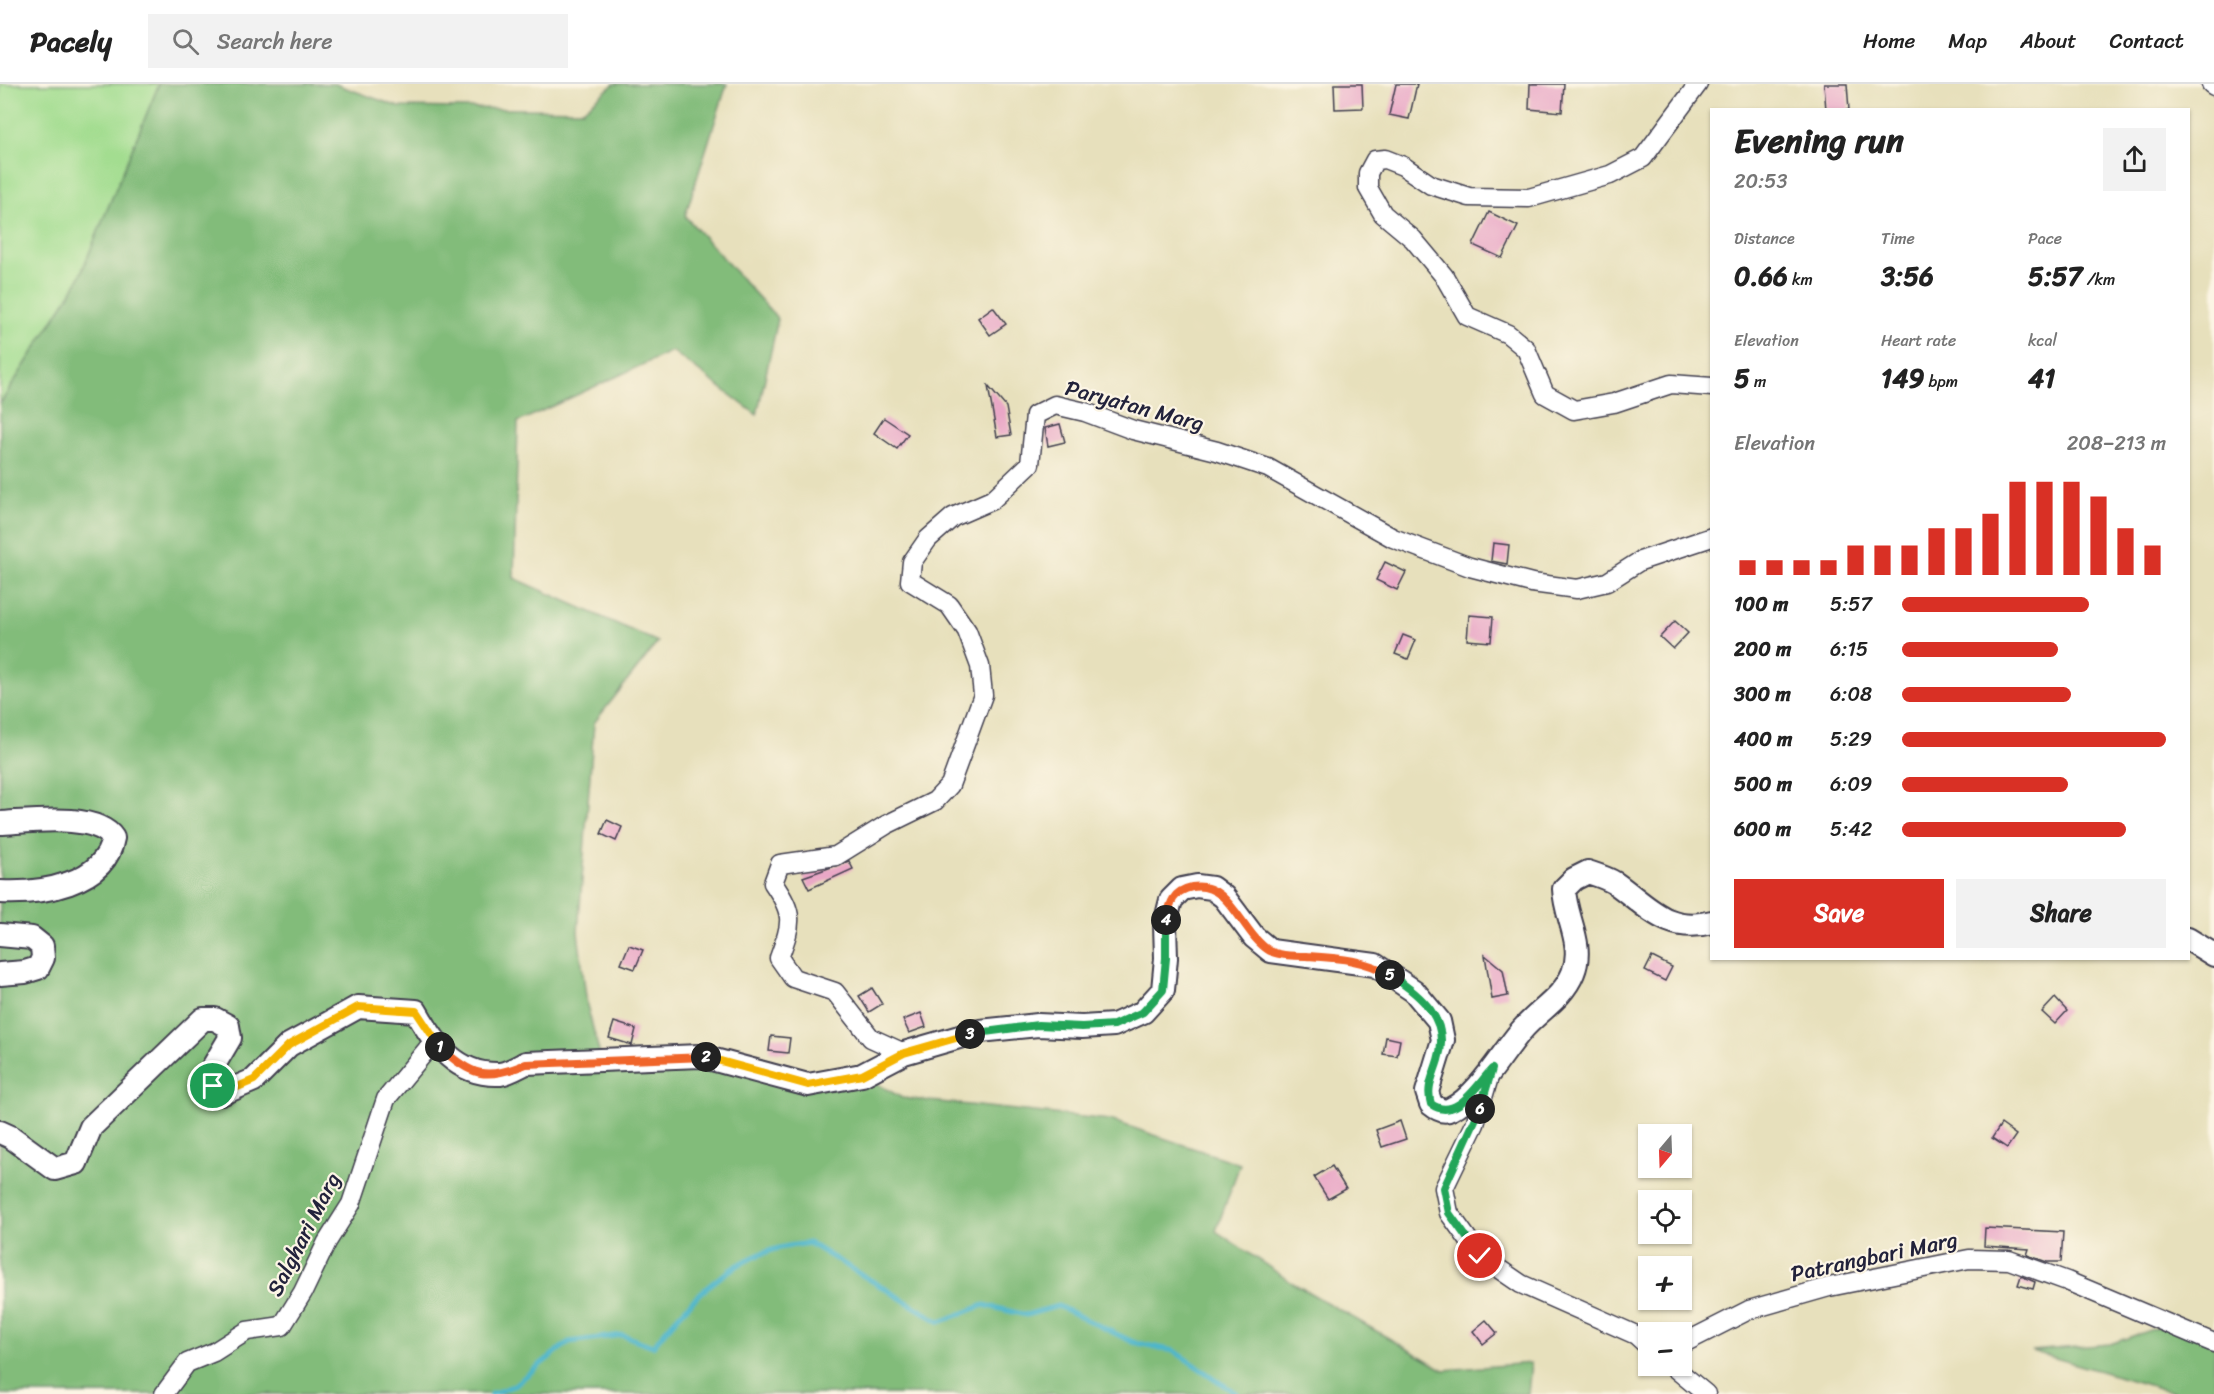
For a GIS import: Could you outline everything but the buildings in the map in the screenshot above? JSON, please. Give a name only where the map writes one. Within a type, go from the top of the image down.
[{"type":"street","points":[[1698,84],[1643,158],[1610,175],[1529,198],[1469,197],[1431,185],[1403,166],[1384,159],[1375,160],[1368,173],[1368,188],[1383,214],[1413,238],[1444,276],[1467,316],[1508,334],[1527,349],[1545,394],[1574,410],[1614,403],[1671,384],[1710,387]]},
{"type":"street","name":"Paryatan Marg","points":[[904,1053],[870,1038],[835,992],[794,978],[779,958],[790,922],[788,905],[773,883],[780,864],[836,856],[886,825],[935,801],[950,785],[983,695],[980,666],[967,631],[949,605],[910,581],[912,562],[928,539],[953,517],[992,500],[1030,464],[1035,415],[1055,405],[1065,407],[1268,468],[1393,538],[1470,567],[1532,583],[1577,589],[1606,582],[1640,561],[1710,538]]},
{"type":"street","points":[[0,823],[64,820],[101,826],[113,838],[111,852],[96,870],[61,885],[20,893],[0,892]]},
{"type":"street","points":[[0,1132],[55,1169],[76,1162],[91,1127],[203,1019],[216,1018],[228,1026],[230,1038],[207,1077],[221,1094],[254,1080],[289,1045],[358,1007],[416,1011],[434,1041],[464,1069],[476,1072],[502,1074],[526,1064],[536,1063],[700,1056],[808,1085],[862,1075],[904,1053],[980,1031],[1038,1025],[1082,1027],[1114,1025],[1143,1012],[1163,990],[1166,958],[1165,924],[1171,900],[1182,889],[1197,886],[1212,888],[1224,897],[1254,937],[1270,951],[1375,965],[1414,990],[1440,1022],[1443,1040],[1427,1092],[1431,1104],[1439,1110],[1450,1110],[1464,1100],[1492,1069],[1522,1029],[1566,989],[1577,959],[1576,939],[1564,905],[1564,889],[1574,879],[1588,872],[1612,881],[1666,922],[1697,926],[1710,923]]},
{"type":"street","points":[[0,935],[32,938],[42,946],[43,958],[38,968],[25,972],[0,974]]},
{"type":"street","points":[[2190,940],[2214,955]]},
{"type":"street","name":"Salghari Marg","points":[[164,1394],[187,1363],[214,1352],[247,1331],[282,1326],[303,1293],[327,1242],[351,1204],[386,1099],[434,1041]]},
{"type":"street","points":[[1492,1069],[1475,1124],[1444,1188],[1449,1213],[1480,1256],[1521,1284],[1638,1337]]},
{"type":"street","name":"Patrangbari Marg","points":[[1692,1339],[1749,1310],[1829,1287],[1969,1259],[2009,1260],[2067,1281],[2214,1343]]},
{"type":"street","points":[[1684,1376],[1706,1394]]},
{"type":"green space","points":[[0,84],[159,84],[77,283],[0,404]]},
{"type":"green space","points":[[159,84],[335,84],[399,107],[583,110],[614,84],[727,84],[685,216],[778,319],[757,415],[672,351],[518,422],[514,578],[658,642],[594,723],[578,932],[587,1005],[601,1059],[700,1056],[808,1085],[862,1075],[902,1098],[1110,1120],[1240,1164],[1216,1231],[1291,1282],[1444,1370],[1531,1363],[1528,1394],[0,1394],[0,404],[77,283]]},
{"type":"green space","points":[[2167,1324],[2214,1343],[2214,1394],[2179,1394],[2031,1351],[2110,1344]]},
{"type":"waterway","points":[[491,1394],[513,1386],[569,1342],[622,1335],[653,1346],[691,1302],[736,1266],[776,1249],[809,1243],[940,1322],[984,1305],[1026,1315],[1058,1306],[1133,1342],[1174,1351],[1237,1394]]},
{"type":"route","points":[[213,1086],[221,1094],[231,1092],[254,1080],[289,1045],[358,1007],[416,1011],[434,1041],[464,1069],[476,1072],[502,1074],[526,1064],[565,1061],[700,1056],[808,1085],[862,1075],[904,1053],[980,1031],[1038,1025],[1082,1027],[1114,1025],[1143,1012],[1163,990],[1166,958],[1165,924],[1171,900],[1182,889],[1197,886],[1212,888],[1224,897],[1254,937],[1270,951],[1287,955],[1337,958],[1375,965],[1414,990],[1440,1022],[1443,1040],[1427,1092],[1431,1104],[1439,1110],[1450,1110],[1464,1100],[1492,1069],[1475,1124],[1444,1188],[1449,1213],[1480,1256]]}]
